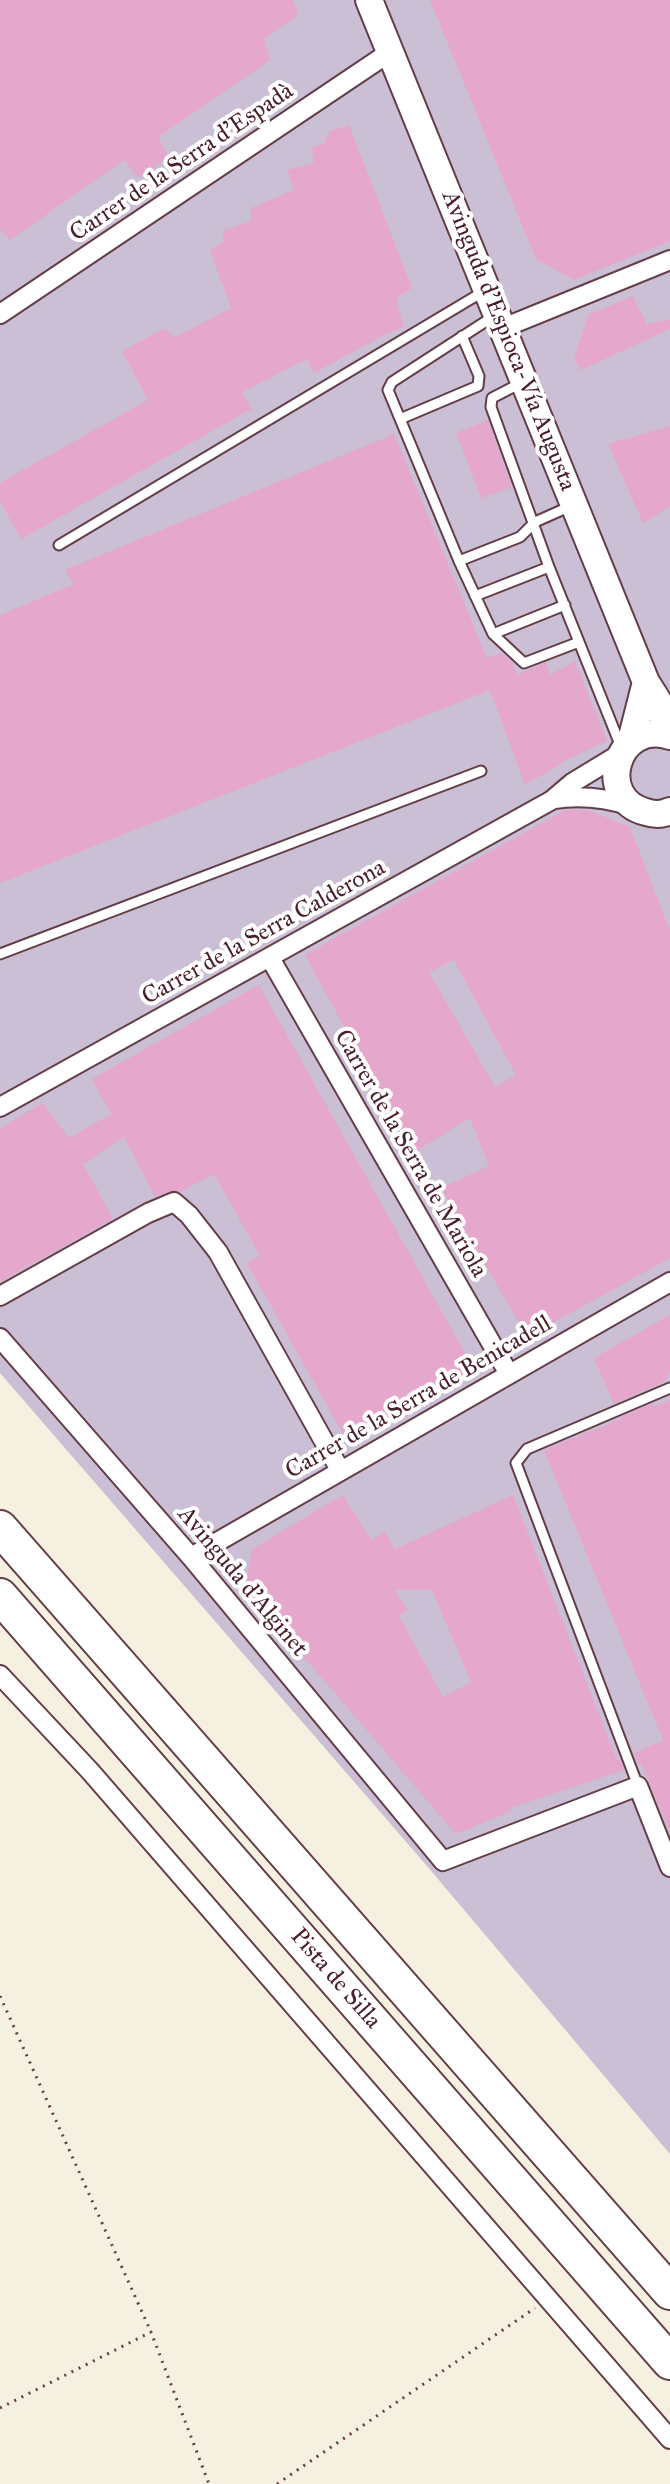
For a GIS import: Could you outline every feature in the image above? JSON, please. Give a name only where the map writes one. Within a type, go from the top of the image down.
[{"type":"highway","name":"Pista de Silla","points":[[0,1528],[670,2292]]},
{"type":"highway","name":"Pista de Silla","points":[[0,1596],[670,2362]]},
{"type":"street","name":"Avinguda d'Espioca-Vía Augusta","points":[[369,0],[646,682],[658,701],[669,735]]},
{"type":"street","name":"Carrer de la Serra d'Espadà","points":[[0,314],[390,52]]},
{"type":"street","points":[[500,321],[670,260]]},
{"type":"street","points":[[646,682],[627,746],[617,762],[615,774],[623,798],[632,807],[643,812],[668,815]]},
{"type":"street","points":[[627,746],[644,735],[669,735]]},
{"type":"street","name":"Carrer de la Serra Calderona","points":[[0,1107],[552,800],[627,746]]},
{"type":"street","name":"Carrer de la Serra Calderona","points":[[552,800],[576,796],[614,801],[632,807]]},
{"type":"street","name":"Carrer de la Serra de Mariola","points":[[270,958],[509,1374]]},
{"type":"street","points":[[0,1296],[148,1213],[174,1202],[189,1215],[218,1252],[340,1470]]},
{"type":"street","name":"Carrer de la Serra de Benicadell","points":[[191,1557],[670,1282]]},
{"type":"street","name":"Avinguda d'Alginet","points":[[0,1338],[191,1557],[443,1861],[638,1786]]},
{"type":"street","points":[[0,1675],[90,1771],[670,2439]]},
{"type":"street","points":[[638,1786],[670,1867]]},
{"type":"lane","points":[[59,545],[487,289]]},
{"type":"lane","points":[[500,321],[462,336],[392,382],[388,390],[493,634],[524,663],[579,642]]},
{"type":"lane","points":[[400,419],[478,386],[479,376],[462,336]]},
{"type":"lane","points":[[525,382],[492,398],[491,407],[579,642],[627,746]]},
{"type":"lane","points":[[459,561],[520,537],[535,522],[574,505]]},
{"type":"lane","points":[[475,596],[549,567]]},
{"type":"lane","points":[[493,634],[565,605]]},
{"type":"lane","points":[[0,954],[481,771]]},
{"type":"lane","points":[[638,1786],[516,1463],[527,1449],[670,1388]]},
{"type":"path","points":[[0,1996],[151,2332],[209,2484]]},
{"type":"path","points":[[277,2484],[286,2482],[547,2300]]},
{"type":"path","points":[[0,2408],[151,2332]]},
{"type":"shaded area","points":[[0,0],[670,0],[670,2154],[427,1866],[0,1373]]},
{"type":"building","points":[[0,0],[293,0],[298,15],[264,38],[270,60],[158,137],[169,157],[138,178],[124,160],[10,240],[0,229]]},
{"type":"building","points":[[430,0],[670,0],[670,241],[574,280],[536,259]]},
{"type":"building","points":[[349,125],[412,288],[396,298],[404,327],[314,373],[307,359],[242,392],[251,409],[21,539],[0,501],[0,483],[148,400],[122,351],[166,328],[174,338],[231,308],[210,250],[224,242],[222,231],[251,221],[251,208],[294,190],[287,170],[314,163],[311,148],[324,143],[330,131]]},
{"type":"building","points":[[633,296],[647,324],[670,319],[670,329],[581,370],[574,359],[588,315]]},
{"type":"building","points":[[488,420],[512,487],[481,498],[456,433]]},
{"type":"building","points":[[670,426],[670,506],[643,523],[608,444]]},
{"type":"building","points":[[394,434],[487,658],[502,653],[512,662],[517,675],[546,662],[550,675],[575,661],[607,741],[570,758],[525,785],[490,690],[0,883],[0,615],[74,584],[65,570]]},
{"type":"building","points":[[565,810],[588,810],[630,827],[670,931],[670,1258],[527,1337],[441,1188],[489,1166],[470,1118],[413,1153],[305,955]],"holes":[[[454,960],[516,1075],[495,1087],[429,972]]]},
{"type":"building","points":[[259,985],[475,1371],[348,1443],[247,1263],[260,1256],[214,1174],[180,1192],[170,1191],[155,1197],[124,1137],[83,1164],[113,1219],[0,1282],[0,1128],[43,1103],[69,1138],[111,1114],[92,1079]]},
{"type":"building","points":[[670,1315],[670,1371],[664,1382],[614,1404],[594,1358]]},
{"type":"building","points":[[670,1400],[670,1833],[634,1753],[663,1740],[544,1450],[654,1403],[652,1407]]},
{"type":"building","points":[[343,1495],[372,1541],[384,1531],[395,1549],[513,1495],[617,1760],[620,1759],[624,1770],[510,1808],[511,1811],[456,1834],[245,1588],[252,1549]],"holes":[[[395,1590],[432,1590],[471,1682],[443,1697],[399,1616],[408,1610]]]}]
